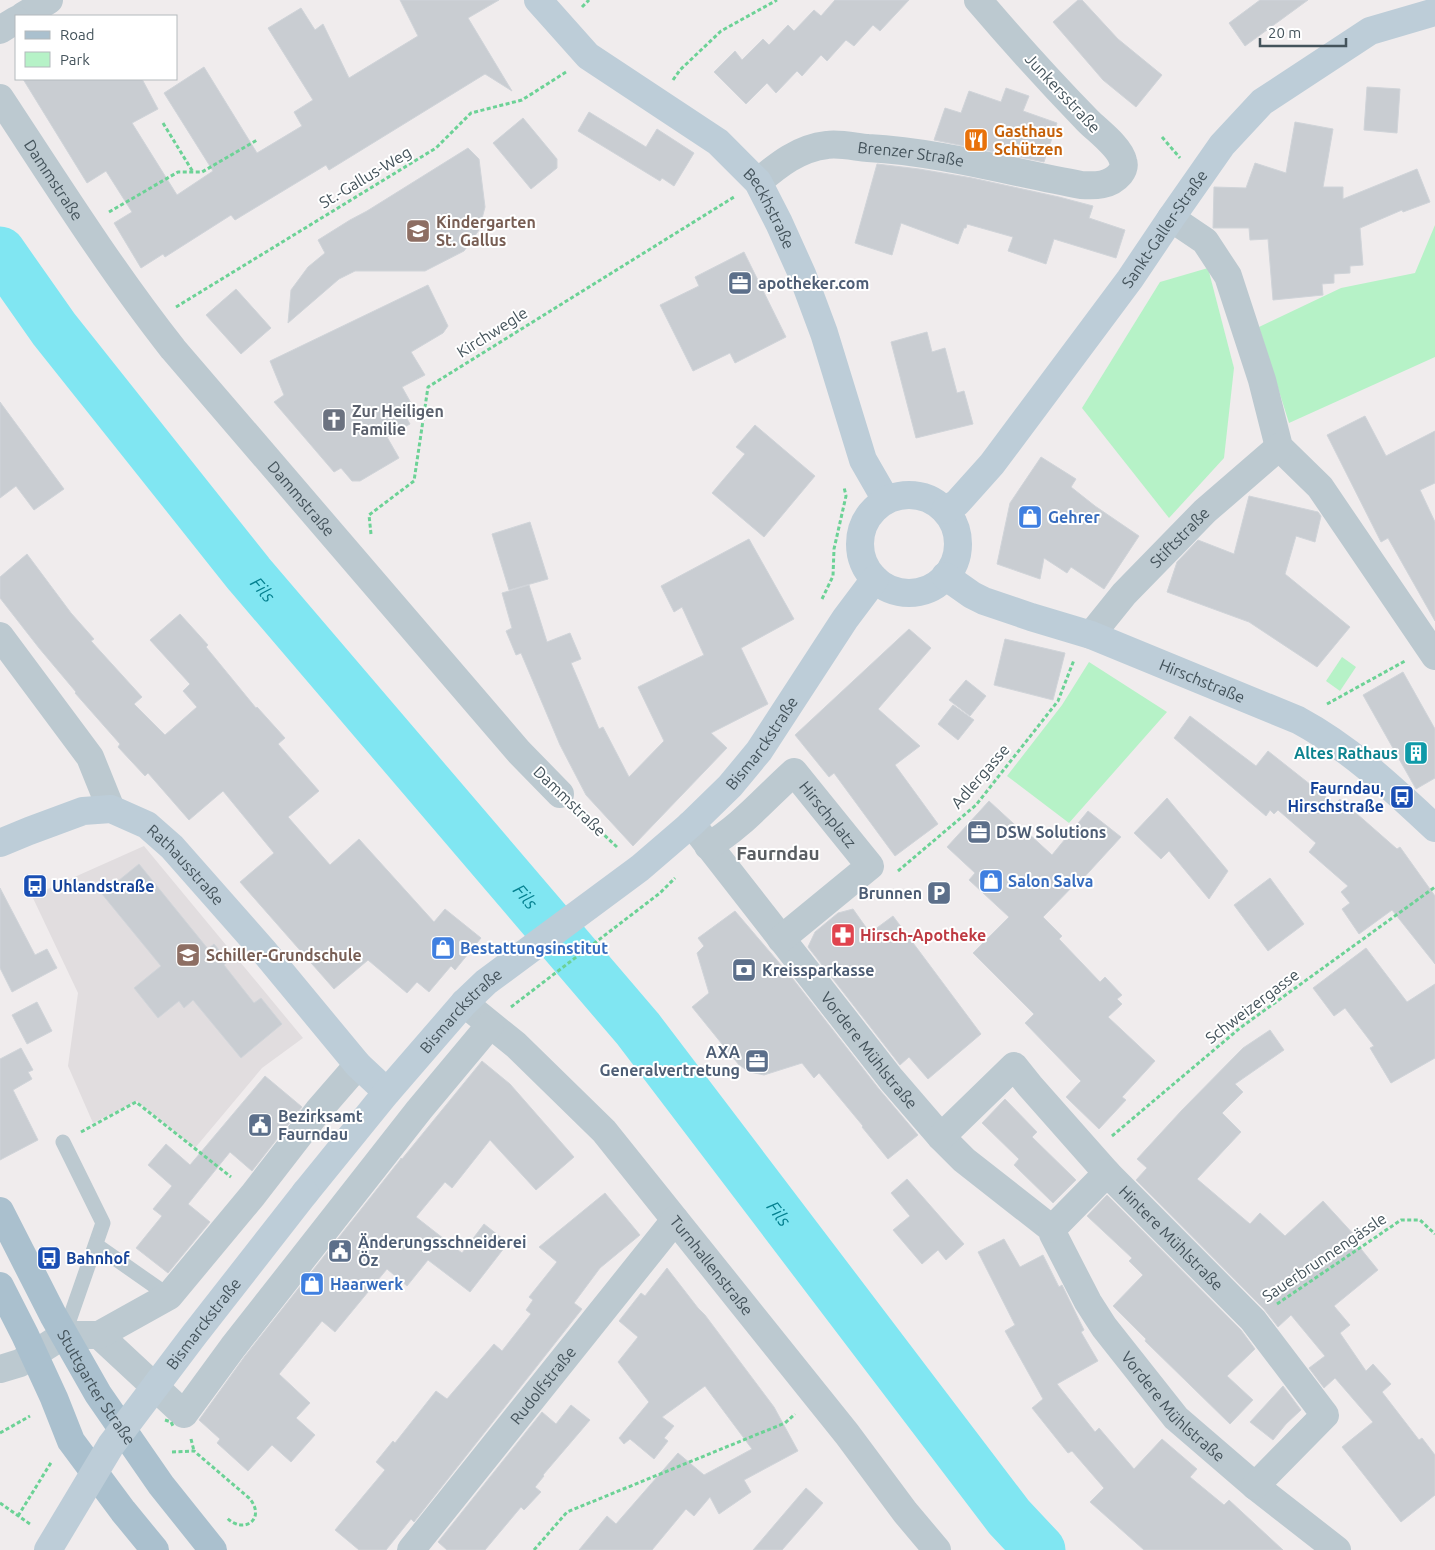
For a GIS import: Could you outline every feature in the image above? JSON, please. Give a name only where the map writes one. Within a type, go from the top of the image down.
[{"type":"main road","name":"Stuttgarter Straße","points":[[0,1211],[64,1335],[98,1394],[162,1486],[213,1550]]},
{"type":"main road","points":[[0,1286],[25,1335],[71,1440],[123,1511],[155,1550]]},
{"type":"street","points":[[25,15],[49,0]]},
{"type":"street","name":"Beckhstraße","points":[[538,0],[588,56],[718,142],[758,182],[802,274],[824,333],[863,460],[886,500]]},
{"type":"street","name":"Junkersstraße","points":[[978,0],[1088,121],[1119,151],[1124,162],[1123,170],[1118,177],[1103,185]]},
{"type":"street","name":"Sankt-Galler-Straße","points":[[944,510],[957,503],[992,464],[1130,279],[1222,146],[1262,102],[1370,31],[1435,12]]},
{"type":"street","points":[[0,30],[15,21]]},
{"type":"street","name":"Dammstraße","points":[[0,98],[85,226],[173,349],[519,752],[560,794]]},
{"type":"street","name":"Brenzer Straße","points":[[758,182],[785,160],[808,149],[828,144],[893,149],[954,159],[1081,185],[1103,185]]},
{"type":"street","points":[[1171,218],[1205,241],[1228,276],[1262,380],[1279,448],[1320,487],[1432,652]]},
{"type":"street","name":"Stiftstraße","points":[[1091,635],[1124,594],[1205,511],[1279,448]]},
{"type":"street","points":[[901,495],[917,495],[932,501],[944,510],[953,522],[957,536],[957,550],[953,564],[945,576],[934,586],[919,592],[903,592],[888,588],[875,579],[866,567],[860,552],[860,537],[865,522],[874,509],[886,500],[901,495]]},
{"type":"street","name":"Hirschstraße","points":[[945,576],[984,601],[1091,635],[1298,720],[1322,733],[1374,772],[1435,828]]},
{"type":"street","name":"Bismarckstraße","points":[[48,1550],[111,1445],[188,1342],[387,1092],[464,1002],[486,982],[640,868],[690,825],[730,786],[760,751],[845,619],[875,579]]},
{"type":"street","points":[[0,636],[90,757],[111,809],[83,811],[29,830],[0,843]]},
{"type":"street","name":"Hirschplatz","points":[[708,846],[735,827],[794,772],[870,866]]},
{"type":"street","name":"Rathausstraße","points":[[111,809],[147,825],[172,847],[262,949],[358,1065],[387,1092]]},
{"type":"street","name":"Vordere Mühlstraße","points":[[690,825],[787,933],[891,1079],[941,1137],[964,1160],[1052,1229],[1088,1302],[1104,1327],[1172,1414],[1254,1486],[1337,1550]]},
{"type":"street","points":[[787,933],[870,866]]},
{"type":"street","name":"Turnhallenstraße","points":[[464,1002],[516,1045],[604,1131],[847,1434],[905,1512],[937,1550]]},
{"type":"street","name":"Bismarckstraße","points":[[99,1335],[177,1421],[419,1110],[490,1025]]},
{"type":"street","points":[[0,1369],[34,1355],[64,1335],[99,1335],[169,1296],[253,1195],[318,1111],[358,1065]]},
{"type":"street","name":"Hintere Mühlstraße","points":[[941,1137],[1014,1066],[1099,1164],[1254,1320],[1325,1415],[1254,1486]]},
{"type":"street","points":[[1052,1229],[1099,1164]]},
{"type":"street","name":"Rudolfstraße","points":[[411,1550],[675,1220]]},
{"type":"lane","points":[[63,1142],[103,1223],[64,1335]]},
{"type":"lane","points":[[96,1245],[169,1296]]},
{"type":"path","points":[[656,102],[680,70],[721,31],[778,0]]},
{"type":"path","name":"St.-Gallus-Weg","points":[[152,322],[436,148],[471,113],[522,100],[560,77],[588,56]]},
{"type":"path","points":[[162,123],[193,172]]},
{"type":"path","points":[[85,226],[178,172],[202,172],[257,140]]},
{"type":"path","name":"Kirchwegle","points":[[371,535],[369,515],[414,480],[428,387],[758,182]]},
{"type":"path","points":[[843,481],[846,496],[834,549],[833,576],[821,601],[845,619]]},
{"type":"path","points":[[1298,720],[1432,652]]},
{"type":"path","name":"Adlergasse","points":[[870,866],[885,880],[976,805],[1058,701],[1074,660]]},
{"type":"path","name":"Dammstraße","points":[[560,794],[640,868]]},
{"type":"path","name":"Schweizergasse","points":[[1099,1164],[1240,1028],[1435,887]]},
{"type":"path","points":[[526,996],[660,893]]},
{"type":"path","points":[[63,1142],[136,1102],[253,1195]]},
{"type":"path","name":"Sauerbrunnengässle","points":[[1254,1320],[1401,1220],[1420,1220],[1435,1234]]},
{"type":"path","points":[[534,1550],[567,1512],[785,1423],[817,1397]]},
{"type":"path","points":[[0,1433],[30,1416]]},
{"type":"path","points":[[169,1453],[194,1451],[256,1505],[256,1513],[249,1524],[243,1526],[232,1523],[225,1516]]},
{"type":"path","points":[[0,1503],[18,1516],[56,1454]]},
{"type":"shaded area","points":[[144,846],[303,1038],[262,1068],[195,1148],[137,1101],[93,1123],[68,1066],[78,993],[32,896]]},
{"type":"green space","points":[[1435,225],[1435,357],[1289,423],[1259,327],[1341,288],[1415,273]]},
{"type":"green space","points":[[1208,268],[1234,368],[1224,458],[1169,518],[1082,408],[1160,282]]},
{"type":"green space","points":[[1342,657],[1356,667],[1340,691],[1326,681]]},
{"type":"green space","points":[[1089,662],[1167,712],[1069,823],[1007,776],[1062,705]]},
{"type":"building","points":[[400,0],[499,0],[468,18],[512,91],[485,74],[329,170],[326,165],[235,220],[231,215],[165,257],[163,254],[141,268],[114,223],[132,212],[106,171],[87,183],[24,80],[143,80],[158,109],[132,123],[177,195],[213,171],[164,93],[204,67],[257,153],[302,126],[294,112],[313,100],[268,28],[301,8],[315,30],[323,24],[349,78],[418,36]]},
{"type":"building","points":[[835,0],[909,0],[880,31],[873,25],[854,46],[846,40],[827,61],[821,55],[802,76],[797,71],[776,93],[767,83],[746,104],[714,72],[735,51],[742,60],[763,39],[769,45],[788,25],[794,31],[814,10],[821,16]]},
{"type":"building","points":[[1078,0],[1082,0],[1118,39],[1162,75],[1136,107],[1103,80],[1053,22]]},
{"type":"building","points":[[1260,0],[1308,0],[1245,46],[1229,23]]},
{"type":"building","points":[[1367,87],[1400,89],[1397,133],[1364,130]]},
{"type":"building","points":[[1006,88],[1029,96],[1023,111],[1057,123],[1044,162],[934,140],[945,108],[961,113],[969,91],[1001,102]]},
{"type":"building","points":[[589,112],[646,147],[657,129],[694,153],[674,186],[662,178],[660,181],[578,131]]},
{"type":"building","points":[[523,118],[557,159],[557,168],[531,189],[493,143]]},
{"type":"building","points":[[1295,122],[1333,129],[1323,187],[1343,187],[1343,199],[1417,169],[1430,202],[1403,212],[1402,210],[1360,228],[1363,265],[1350,266],[1350,273],[1334,274],[1334,283],[1322,284],[1323,295],[1273,300],[1268,239],[1250,240],[1249,228],[1213,228],[1214,187],[1246,188],[1255,163],[1286,173]]},
{"type":"building","points":[[468,148],[479,159],[485,207],[479,230],[464,251],[425,271],[355,271],[339,279],[288,323],[291,290],[308,267],[325,253],[318,240]]},
{"type":"building","points":[[877,164],[972,178],[1093,206],[1089,218],[1125,230],[1116,258],[1054,239],[1046,264],[1008,251],[1013,237],[967,224],[958,244],[901,223],[892,255],[855,243]]},
{"type":"building","points":[[744,252],[786,337],[735,363],[730,353],[693,371],[660,305],[699,286],[695,277]]},
{"type":"building","points":[[428,285],[448,326],[443,333],[411,352],[425,375],[402,387],[411,403],[401,408],[410,424],[387,437],[399,458],[360,481],[352,481],[341,468],[334,472],[274,402],[284,395],[270,361]]},
{"type":"building","points":[[236,289],[271,328],[241,354],[206,315]]},
{"type":"building","points":[[927,332],[932,352],[945,348],[957,393],[964,391],[973,424],[916,438],[891,342]]},
{"type":"building","points":[[0,402],[64,489],[34,510],[16,486],[0,498]]},
{"type":"building","points":[[1365,416],[1386,456],[1435,431],[1435,483],[1420,490],[1435,522],[1435,621],[1388,538],[1381,542],[1327,435]]},
{"type":"building","points":[[755,425],[815,476],[764,537],[712,493],[745,454],[736,447]]},
{"type":"building","points":[[1041,457],[1076,479],[1071,487],[1139,536],[1104,589],[1071,567],[1067,573],[1044,558],[1040,579],[997,564],[1010,503]]},
{"type":"building","points":[[1249,496],[1318,512],[1321,516],[1315,542],[1296,536],[1285,574],[1350,627],[1317,667],[1249,622],[1167,592],[1177,562],[1198,540],[1234,554]]},
{"type":"building","points":[[530,522],[548,579],[509,590],[492,534]]},
{"type":"building","points":[[749,539],[794,619],[741,648],[768,704],[711,733],[727,748],[633,846],[586,795],[560,745],[521,653],[516,655],[506,631],[512,628],[502,593],[529,585],[547,642],[570,633],[581,659],[571,663],[599,729],[603,727],[629,777],[664,741],[638,687],[704,655],[682,607],[674,612],[661,586]]},
{"type":"building","points":[[27,554],[71,613],[94,639],[91,641],[142,697],[134,704],[165,735],[197,707],[183,691],[190,684],[150,640],[180,614],[208,645],[206,647],[256,708],[285,738],[278,744],[319,791],[288,817],[330,865],[359,839],[434,922],[445,909],[481,938],[455,970],[451,966],[429,992],[417,982],[407,993],[368,960],[334,989],[240,882],[274,853],[223,791],[189,820],[148,773],[145,776],[118,747],[120,744],[75,693],[0,598],[0,577]]},
{"type":"building","points":[[909,629],[931,648],[878,709],[920,746],[895,765],[938,824],[895,856],[834,773],[829,777],[795,735]]},
{"type":"building","points":[[1005,639],[1065,653],[1053,700],[994,685]]},
{"type":"building","name":"Altes Rathaus","points":[[1403,672],[1435,729],[1435,778],[1416,789],[1363,695]]},
{"type":"building","points":[[966,680],[986,696],[970,716],[949,700]]},
{"type":"building","points":[[953,705],[974,720],[958,740],[938,724]]},
{"type":"building","points":[[1190,716],[1256,766],[1268,751],[1335,804],[1340,799],[1397,849],[1400,847],[1435,896],[1435,964],[1392,910],[1359,934],[1342,909],[1350,903],[1341,892],[1348,886],[1309,852],[1316,843],[1278,810],[1274,814],[1270,810],[1266,816],[1174,738]]},
{"type":"building","points":[[1167,798],[1228,871],[1209,899],[1169,851],[1161,859],[1134,833]]},
{"type":"building","points":[[989,801],[1026,835],[1028,833],[1052,855],[1088,811],[1121,837],[1078,884],[1076,883],[1043,917],[1062,936],[1059,939],[1100,982],[1105,977],[1122,995],[1117,999],[1122,1004],[1108,1017],[1155,1061],[1122,1097],[1126,1100],[1099,1129],[1066,1097],[1081,1081],[1025,1023],[1034,1014],[973,953],[1009,917],[969,880],[975,873],[947,847]]},
{"type":"building","name":"Schiller-Grundschule","points":[[139,864],[208,949],[214,944],[228,961],[224,965],[254,1003],[261,998],[282,1024],[241,1058],[193,1000],[184,1008],[179,1001],[158,1018],[134,988],[161,966],[102,894]]},
{"type":"building","points":[[1270,878],[1304,924],[1268,951],[1234,905]]},
{"type":"building","points":[[0,888],[35,955],[47,949],[57,968],[12,992],[0,968]]},
{"type":"building","points":[[853,909],[870,933],[893,916],[981,1034],[928,1079],[909,1057],[900,1065],[808,947],[815,932],[838,913]]},
{"type":"building","points":[[735,911],[793,979],[879,1089],[918,1135],[888,1159],[819,1073],[814,1078],[802,1063],[764,1075],[750,1072],[739,1065],[692,1007],[709,993],[697,953],[704,946],[698,938]]},
{"type":"building","points":[[1366,948],[1407,1002],[1435,984],[1435,1058],[1391,1083],[1370,1048],[1374,1046],[1345,1008],[1334,1016],[1313,988]]},
{"type":"building","points":[[37,1002],[52,1031],[27,1044],[12,1015]]},
{"type":"building","points":[[1270,1030],[1284,1050],[1235,1084],[1243,1092],[1222,1113],[1241,1132],[1197,1179],[1250,1224],[1260,1213],[1285,1236],[1323,1201],[1356,1237],[1353,1239],[1378,1270],[1334,1306],[1350,1325],[1340,1333],[1366,1371],[1373,1364],[1391,1384],[1382,1392],[1419,1440],[1422,1438],[1435,1455],[1435,1495],[1401,1522],[1342,1447],[1373,1422],[1335,1378],[1324,1388],[1309,1368],[1325,1356],[1291,1315],[1278,1327],[1264,1309],[1136,1180],[1147,1168],[1137,1159],[1243,1048]]},
{"type":"building","points":[[21,1048],[33,1070],[28,1072],[32,1079],[13,1090],[38,1140],[0,1160],[0,1059]]},
{"type":"building","points":[[482,1061],[510,1084],[574,1157],[536,1190],[490,1140],[452,1188],[445,1182],[416,1217],[462,1253],[484,1224],[508,1243],[470,1292],[428,1260],[407,1286],[387,1269],[335,1332],[322,1321],[279,1374],[310,1403],[296,1418],[315,1435],[291,1462],[272,1445],[248,1471],[217,1443],[220,1439],[199,1420],[245,1356],[401,1158]]},
{"type":"building","points":[[265,1076],[302,1107],[252,1171],[230,1152],[188,1204],[210,1222],[168,1273],[136,1248],[162,1216],[153,1209],[172,1186],[148,1165],[166,1144],[190,1165]]},
{"type":"building","points":[[1005,1099],[1037,1132],[1032,1137],[1076,1180],[1053,1203],[1014,1165],[1019,1159],[982,1123]]},
{"type":"building","points":[[907,1179],[964,1244],[946,1260],[938,1250],[922,1264],[893,1230],[910,1216],[891,1193]]},
{"type":"building","points":[[605,1193],[640,1235],[600,1268],[574,1303],[582,1309],[414,1522],[411,1519],[386,1550],[359,1550],[335,1530],[385,1470],[376,1462],[393,1441],[395,1443],[436,1391],[447,1399],[494,1344],[502,1351],[531,1314],[526,1310],[533,1300],[529,1297],[557,1262],[539,1247]]},
{"type":"building","points":[[1107,1195],[1241,1330],[1255,1349],[1227,1376],[1253,1400],[1230,1424],[1145,1341],[1146,1339],[1113,1306],[1143,1275],[1129,1261],[1132,1258],[1087,1216]]},
{"type":"building","points":[[1004,1239],[1020,1267],[1043,1255],[1059,1287],[1062,1285],[1084,1330],[1081,1332],[1098,1361],[1057,1384],[1095,1432],[1099,1428],[1134,1469],[1162,1439],[1197,1469],[1190,1477],[1224,1505],[1229,1500],[1283,1550],[1144,1550],[1090,1502],[1104,1488],[1072,1451],[1068,1453],[1032,1408],[1043,1399],[1005,1331],[1015,1325],[978,1252]]},
{"type":"building","points":[[667,1268],[774,1407],[798,1451],[744,1480],[751,1492],[719,1514],[710,1497],[694,1516],[686,1509],[652,1550],[579,1550],[607,1516],[616,1524],[678,1453],[704,1475],[752,1449],[705,1386],[662,1417],[674,1426],[664,1438],[668,1441],[654,1459],[630,1439],[624,1444],[619,1438],[649,1402],[618,1362],[638,1337],[619,1321],[641,1293],[645,1296]]},
{"type":"building","points":[[1283,1386],[1301,1410],[1273,1440],[1250,1422]]},
{"type":"building","points":[[571,1405],[590,1420],[543,1475],[535,1487],[541,1492],[524,1510],[521,1507],[485,1550],[447,1550],[438,1542],[542,1412],[556,1424]]},
{"type":"building","points":[[806,1488],[823,1503],[782,1550],[753,1550]]},
{"type":"waterway","name":"Fils","points":[[0,252],[54,329],[249,574],[638,1029],[1009,1517],[1040,1550]]},
{"type":"place","name":"Gasthaus Schützen","points":[[976,140]]},
{"type":"place","name":"Kindergarten St. Gallus","points":[[418,231]]},
{"type":"place","name":"apotheker.com","points":[[740,283]]},
{"type":"place","name":"Zur Heiligen Familie","points":[[334,420]]},
{"type":"place","name":"Gehrer","points":[[1030,517]]},
{"type":"place","name":"Altes Rathaus","points":[[1416,753]]},
{"type":"place","name":"Faurndau, Hirschstraße","points":[[1402,797]]},
{"type":"place","name":"DSW Solutions","points":[[979,832]]},
{"type":"place","name":"Salon Salva","points":[[991,881]]},
{"type":"place","name":"Uhlandstraße","points":[[35,886]]},
{"type":"place","name":"Brunnen","points":[[939,893]]},
{"type":"place","name":"Hirsch-Apotheke","points":[[843,935]]},
{"type":"place","name":"Bestattungsinstitut","points":[[443,948]]},
{"type":"place","name":"Schiller-Grundschule","points":[[188,955]]},
{"type":"place","name":"Kreissparkasse","points":[[744,970]]},
{"type":"place","name":"AXA Generalvertretung","points":[[757,1061]]},
{"type":"place","name":"Bezirksamt Faurndau","points":[[260,1125]]},
{"type":"place","name":"Änderungsschneiderei Öz","points":[[340,1251]]},
{"type":"place","name":"Bahnhof","points":[[49,1258]]},
{"type":"place","name":"Haarwerk","points":[[312,1284]]},
{"type":"district","name":"Faurndau","points":[[778,853]]}]
